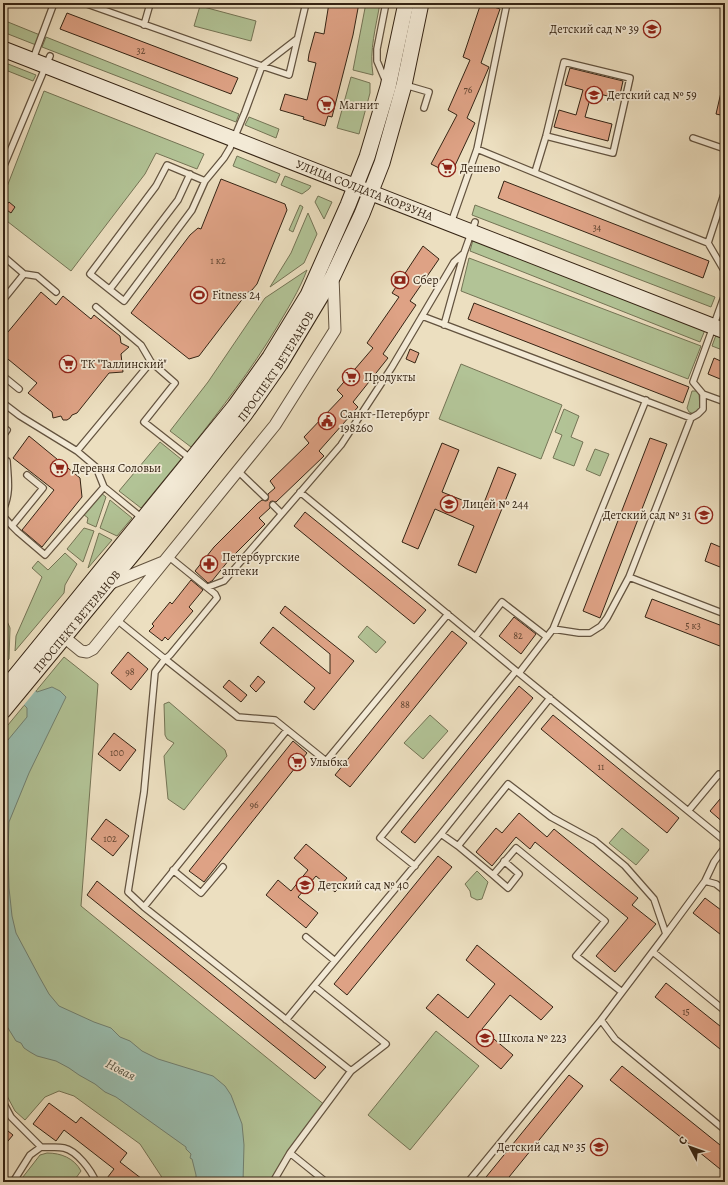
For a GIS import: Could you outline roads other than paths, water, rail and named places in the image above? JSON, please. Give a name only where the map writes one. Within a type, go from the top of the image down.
[{"type":"main road","name":"ПРОСПЕКТ ВЕТЕРАНОВ","points":[[26,673],[58,633],[143,519],[240,400],[270,357],[308,295],[367,157],[388,87],[406,3]]},
{"type":"main road","name":"ПРОСПЕКТ ВЕТЕРАНОВ","points":[[58,633],[108,584],[245,414],[280,364],[333,276],[362,214],[395,121],[421,3]]},
{"type":"main road","name":"УЛИЦА СОЛДАТА КОРЗУНА","points":[[3,38],[41,59]]},
{"type":"main road","name":"УЛИЦА СОЛДАТА КОРЗУНА","points":[[3,49],[41,59],[720,323]]},
{"type":"main road","points":[[3,691],[26,673]]},
{"type":"main road","points":[[4,709],[26,673]]},
{"type":"street","points":[[58,633],[81,651],[88,652],[93,649],[275,425],[335,330],[333,276]]},
{"type":"street","points":[[108,584],[166,559]]},
{"type":"lane","points":[[3,168],[41,59],[54,3]]},
{"type":"lane","points":[[84,3],[289,75],[306,3]]},
{"type":"lane","points":[[386,3],[377,49],[377,61],[388,87]]},
{"type":"lane","points":[[453,219],[477,149],[507,3]]},
{"type":"lane","points":[[144,25],[150,4]]},
{"type":"lane","points":[[206,181],[167,165],[152,192],[90,274],[124,301],[192,210],[206,181],[224,158],[236,134],[262,66],[297,39]]},
{"type":"lane","points":[[536,172],[564,62],[630,78],[613,153],[546,136]]},
{"type":"lane","points":[[404,85],[429,92],[424,108]]},
{"type":"lane","points":[[693,138],[725,149]]},
{"type":"lane","points":[[477,149],[708,243],[725,272]]},
{"type":"lane","points":[[110,290],[178,200],[190,174]]},
{"type":"lane","points":[[708,243],[725,191]]},
{"type":"lane","points":[[444,325],[464,253],[474,227]]},
{"type":"lane","points":[[208,587],[224,581],[341,445],[392,367],[454,262],[464,253]]},
{"type":"lane","points":[[3,256],[24,274],[37,276],[56,292]]},
{"type":"lane","points":[[3,300],[24,274]]},
{"type":"lane","points":[[725,296],[720,323],[693,382],[703,394],[725,402]]},
{"type":"lane","points":[[96,307],[142,345],[151,362],[175,383],[144,422],[191,460]]},
{"type":"lane","points":[[422,316],[691,418]]},
{"type":"lane","points":[[77,451],[151,362]]},
{"type":"lane","points":[[3,376],[19,389]]},
{"type":"lane","points":[[553,629],[578,633],[590,632],[600,626],[607,618],[629,577],[691,418],[703,409],[703,394]]},
{"type":"lane","points":[[414,866],[380,838],[553,629],[646,400]]},
{"type":"lane","points":[[3,403],[20,416],[77,451],[96,467],[104,487],[143,519]]},
{"type":"lane","points":[[3,436],[7,430]]},
{"type":"lane","points":[[3,510],[9,492],[8,461]]},
{"type":"lane","points":[[238,471],[265,497]]},
{"type":"lane","points":[[12,526],[43,488],[27,475]]},
{"type":"lane","points":[[3,516],[18,532],[45,555],[104,487]]},
{"type":"lane","points":[[300,492],[725,841]]},
{"type":"lane","points":[[273,505],[281,513]]},
{"type":"lane","points":[[166,559],[208,587],[215,594],[216,598],[155,672],[144,792],[128,892],[144,907],[351,1071]]},
{"type":"lane","points":[[629,577],[725,614]]},
{"type":"lane","points":[[475,637],[502,602],[547,637]]},
{"type":"lane","points":[[117,620],[238,717],[275,720],[326,761],[448,614]]},
{"type":"lane","points":[[286,1020],[334,960],[442,834],[550,698]]},
{"type":"lane","points":[[144,907],[287,730]]},
{"type":"lane","points":[[689,810],[719,774],[725,776]]},
{"type":"lane","points":[[458,846],[508,784],[551,817],[595,841],[625,866],[654,899],[666,934]]},
{"type":"lane","points":[[442,834],[508,888],[519,874],[504,862]]},
{"type":"lane","points":[[468,1182],[601,1020],[705,881],[714,862],[725,847]]},
{"type":"lane","points":[[493,875],[516,848],[605,921],[576,956],[622,992]]},
{"type":"lane","points":[[173,870],[201,893],[223,867]]},
{"type":"lane","points":[[705,881],[716,884],[725,891]]},
{"type":"lane","points":[[306,937],[334,960]]},
{"type":"lane","points":[[652,952],[725,1011]]},
{"type":"lane","points":[[273,1182],[290,1153],[351,1071],[386,1044],[314,986]]},
{"type":"lane","points":[[601,1020],[615,1039],[725,1130]]},
{"type":"lane","points":[[3,1102],[11,1117],[41,1146],[66,1149],[78,1157],[88,1167],[95,1181]]},
{"type":"lane","points":[[13,1182],[30,1155],[41,1146]]},
{"type":"lane","points":[[290,1153],[326,1182]]},
{"type":"water","name":"Новая","points":[[3,662],[37,692],[52,687],[60,691],[66,697],[29,773],[9,822],[9,888],[12,916],[16,933],[49,994],[59,1006],[111,1028],[120,1037],[130,1041],[142,1051],[158,1059],[213,1076],[225,1086],[231,1095],[242,1124],[244,1145],[243,1182],[196,1182],[192,1159],[190,1158],[191,1154],[186,1147],[116,1097],[105,1092],[69,1068],[56,1061],[37,1056],[24,1048],[21,1043],[16,1041],[3,1020],[3,746],[27,717],[27,708],[3,684]]},
{"type":"place","name":"Детский сад № 39","points":[[652,29]]},
{"type":"place","name":"Детский сад № 59","points":[[594,95]]},
{"type":"place","name":"Магнит","points":[[326,105]]},
{"type":"place","name":"Дешево","points":[[447,168]]},
{"type":"place","name":"Сбер","points":[[400,280]]},
{"type":"place","name":"Fitness 24","points":[[199,295]]},
{"type":"place","name":"ТК \"Таллинский\"","points":[[68,364]]},
{"type":"place","name":"Продукты","points":[[351,377]]},
{"type":"place","name":"Санкт-Петербург 198260","points":[[327,421]]},
{"type":"place","name":"Деревня Соловьи","points":[[59,468]]},
{"type":"place","name":"Лицей № 244","points":[[449,504]]},
{"type":"place","name":"Детский сад № 31","points":[[704,515]]},
{"type":"place","name":"Петербургские аптеки","points":[[209,564]]},
{"type":"place","name":"Улыбка","points":[[297,762]]},
{"type":"place","name":"Детский сад № 40","points":[[305,885]]},
{"type":"place","name":"Школа № 223","points":[[485,1038]]},
{"type":"place","name":"Детский сад № 35","points":[[599,1147]]}]
